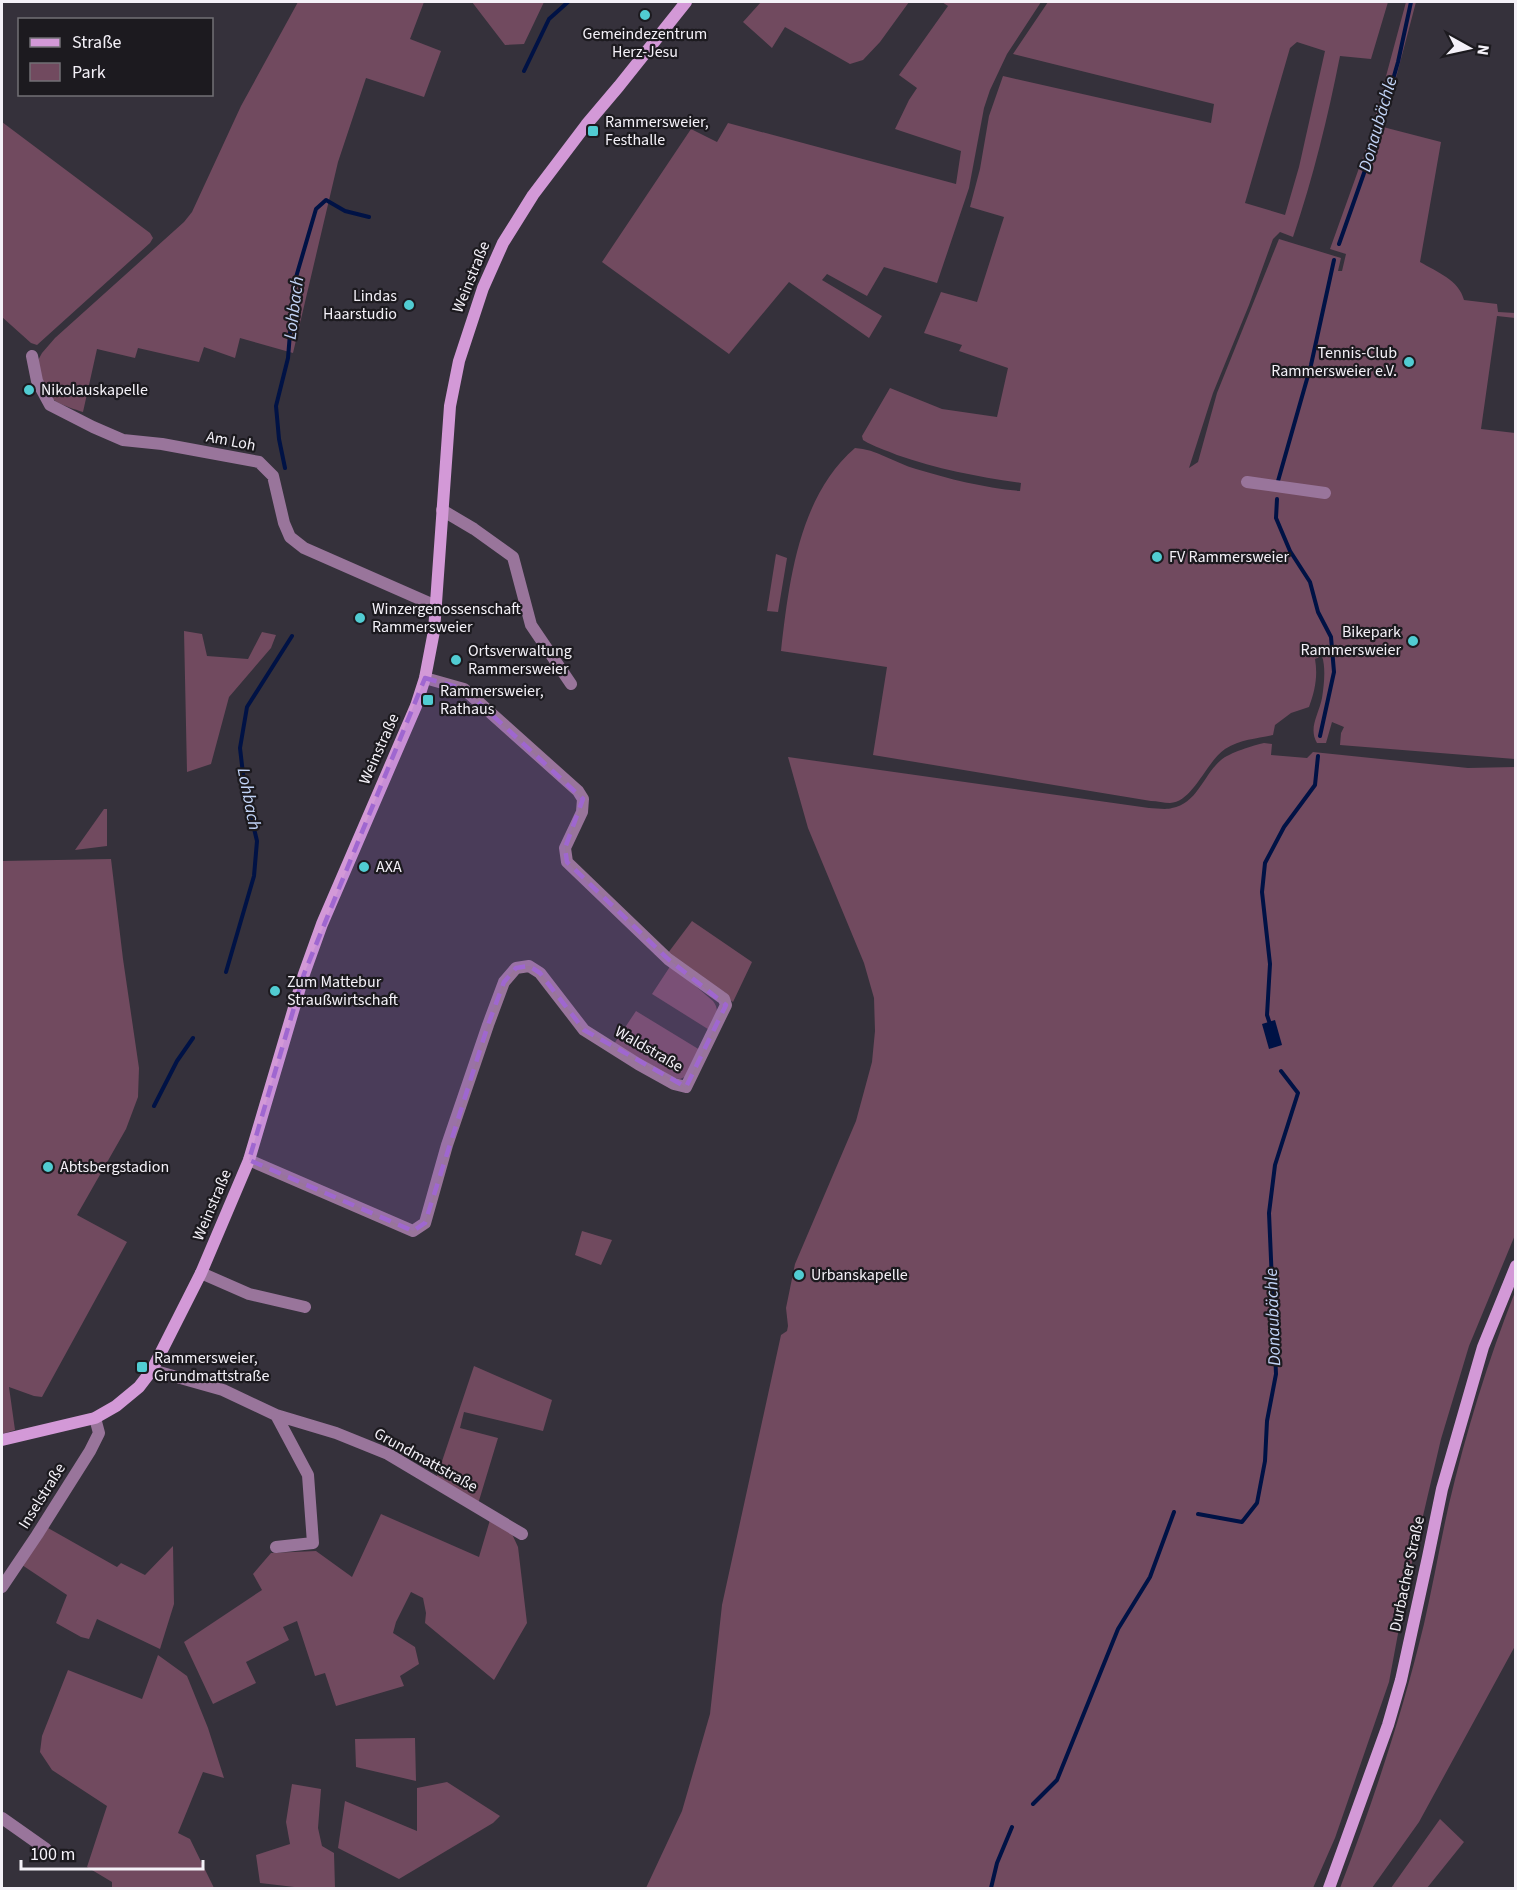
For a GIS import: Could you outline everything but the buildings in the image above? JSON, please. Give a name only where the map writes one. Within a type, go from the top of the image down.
[{"type":"street","name":"Weinstraße","points":[[2,1440],[95,1418],[116,1406],[139,1387],[152,1370],[201,1273],[249,1160],[307,964],[416,706],[425,678],[434,631],[450,406],[459,361],[479,298],[503,243],[533,195],[557,161],[686,2]]},
{"type":"street","name":"Am Loh","points":[[32,356],[37,381],[50,405],[123,440],[162,444],[259,462],[273,476],[284,523],[290,537],[304,548],[435,606]]},
{"type":"street","points":[[1247,482],[1325,493]]},
{"type":"street","points":[[442,510],[474,529],[513,557],[531,625],[570,684]]},
{"type":"street","name":"Waldstraße","points":[[249,1160],[413,1232],[425,1223],[447,1145],[488,1025],[504,982],[516,968],[529,966],[540,974],[584,1030],[638,1064],[674,1084],[686,1087],[726,1005],[724,999],[668,959],[567,862],[565,848],[582,812],[583,799],[578,791],[464,689],[425,678]]},
{"type":"street","name":"Durbacher Straße","points":[[1329,1888],[1388,1725],[1403,1669],[1442,1488],[1483,1347],[1515,1266]]},
{"type":"street","points":[[201,1273],[249,1294],[305,1307]]},
{"type":"street","name":"Grundmattstraße","points":[[152,1370],[223,1390],[276,1415],[336,1433],[388,1454],[522,1534]]},
{"type":"street","points":[[276,1415],[308,1475],[313,1543],[276,1546]]},
{"type":"street","name":"Inselstraße","points":[[2,1587],[38,1535],[90,1450],[99,1433],[95,1418]]},
{"type":"street","points":[[2,1818],[46,1850]]},
{"type":"highlighted area","points":[[425,678],[464,689],[583,799],[565,848],[567,862],[668,959],[726,1005],[686,1087],[584,1030],[540,973],[529,966],[516,968],[504,982],[488,1025],[425,1223],[413,1231],[249,1160],[304,974]]},
{"type":"green space","points":[[298,2],[424,2],[410,39],[441,51],[424,97],[366,78],[338,162],[293,353],[240,338],[235,358],[204,347],[199,362],[138,348],[135,358],[97,349],[83,412],[55,401],[47,391],[36,364],[42,353],[55,338],[184,222],[192,212],[241,106]]},
{"type":"green space","points":[[472,2],[544,2],[524,44],[505,45]]},
{"type":"green space","points":[[761,2],[909,2],[880,42],[863,60],[850,64],[785,27],[772,48],[743,22]]},
{"type":"green space","points":[[942,2],[1041,2],[1007,54],[990,90],[984,108],[969,188],[937,283],[884,267],[867,296],[827,274],[822,280],[882,316],[869,338],[789,282],[729,354],[602,262],[691,129],[717,142],[728,123],[956,184],[961,151],[895,129],[917,88],[899,75],[948,6]]},
{"type":"green space","points":[[1048,2],[1388,2],[1371,59],[1340,56],[1320,147],[1293,237],[1280,232],[1273,239],[1213,393],[1189,468],[1198,462],[1217,393],[1279,239],[1341,258],[1338,271],[1342,271],[1346,254],[1330,249],[1368,143],[1406,2],[1416,2],[1383,127],[1441,142],[1420,262],[1452,282],[1464,300],[1497,304],[1498,312],[1515,313],[1515,318],[1497,316],[1481,429],[1515,433],[1515,759],[1340,745],[1344,727],[1332,722],[1326,743],[1317,743],[1314,726],[1323,688],[1322,656],[1315,659],[1315,683],[1309,707],[1291,713],[1275,725],[1273,735],[1243,741],[1225,749],[1186,796],[1178,801],[1170,803],[1151,801],[873,755],[887,667],[781,651],[793,569],[809,515],[821,490],[836,468],[855,448],[941,476],[1020,491],[1021,483],[958,472],[912,460],[871,445],[863,440],[862,436],[890,388],[942,409],[997,417],[1008,368],[959,351],[962,345],[924,333],[941,292],[977,302],[1004,217],[970,207],[980,169],[989,116],[1003,76],[1211,123],[1214,104],[1013,54]],"holes":[[[1297,42],[1325,51],[1299,167],[1285,215],[1245,203],[1290,48]]]},
{"type":"green space","points":[[2,122],[150,233],[153,238],[37,345],[31,343],[2,317]]},
{"type":"green space","points":[[776,554],[787,558],[778,612],[767,611]]},
{"type":"green space","points":[[184,631],[202,634],[207,656],[248,659],[262,632],[276,635],[271,648],[229,697],[211,764],[187,772]]},
{"type":"green space","points":[[1264,743],[1272,744],[1271,755],[1307,758],[1313,752],[1468,768],[1515,767],[1515,1235],[1469,1346],[1441,1439],[1408,1580],[1389,1682],[1335,1838],[1313,1888],[646,1888],[682,1811],[710,1714],[722,1605],[781,1335],[787,1331],[786,1308],[795,1264],[856,1121],[872,1062],[875,1031],[874,998],[864,963],[808,828],[788,757],[1167,809],[1188,801],[1215,766],[1225,757]]},
{"type":"green space","points":[[104,809],[107,809],[107,846],[75,850]]},
{"type":"green space","name":"Abtsbergstadion","points":[[111,859],[139,1068],[138,1097],[126,1129],[77,1215],[127,1242],[42,1397],[9,1387],[15,1430],[2,1434],[2,861]]},
{"type":"green space","points":[[692,921],[752,962],[733,1002],[668,953]]},
{"type":"green space","points":[[671,965],[713,1001],[717,1008],[711,1031],[652,994]]},
{"type":"green space","points":[[636,1011],[700,1050],[687,1076],[680,1079],[673,1078],[614,1044]]},
{"type":"green space","points":[[582,1231],[612,1240],[601,1265],[575,1255]]},
{"type":"green space","points":[[1515,1292],[1515,1646],[1419,1822],[1372,1888],[1340,1888],[1375,1791],[1406,1692],[1424,1624],[1449,1504],[1463,1450],[1478,1396]]},
{"type":"green space","points":[[474,1366],[552,1400],[543,1431],[464,1412],[460,1428],[498,1438],[478,1504],[436,1479]]},
{"type":"green space","points":[[381,1514],[479,1557],[490,1520],[512,1534],[518,1547],[527,1623],[494,1680],[425,1623],[423,1598],[411,1592],[393,1633],[415,1647],[419,1664],[400,1676],[404,1686],[336,1706],[325,1673],[315,1676],[297,1621],[283,1627],[289,1640],[246,1662],[256,1683],[213,1704],[184,1642],[262,1590],[253,1574],[271,1553],[316,1551],[352,1577]]},
{"type":"green space","points":[[48,1528],[117,1567],[121,1563],[145,1575],[173,1546],[174,1604],[160,1649],[97,1619],[89,1639],[56,1623],[67,1595],[22,1565]]},
{"type":"green space","points":[[158,1655],[187,1676],[208,1728],[224,1778],[203,1772],[178,1833],[190,1839],[214,1888],[112,1888],[112,1882],[87,1867],[107,1806],[52,1770],[40,1752],[42,1736],[68,1670],[142,1699]]},
{"type":"green space","points":[[415,1738],[416,1781],[356,1767],[355,1739]]},
{"type":"green space","points":[[447,1782],[500,1816],[493,1823],[399,1879],[338,1848],[345,1801],[417,1831],[417,1788]]},
{"type":"green space","points":[[292,1784],[321,1789],[318,1828],[322,1846],[334,1853],[335,1888],[303,1888],[260,1883],[256,1855],[290,1844],[286,1822]]},
{"type":"green space","points":[[1440,1819],[1464,1842],[1427,1888],[1391,1888]]},
{"type":"shaded area","points":[[1275,1020],[1282,1045],[1269,1049],[1262,1024]]},
{"type":"waterway","name":"Lohbach","points":[[524,71],[549,19],[568,2]]},
{"type":"waterway","name":"Donaubächle","points":[[1339,244],[1376,139],[1398,62],[1411,2]]},
{"type":"waterway","name":"Lohbach","points":[[285,468],[276,406],[288,358],[294,284],[316,209],[326,200],[345,211],[369,217]]},
{"type":"waterway","name":"Donaubächle","points":[[1278,481],[1311,365],[1334,260]]},
{"type":"waterway","name":"Donaubächle","points":[[1277,499],[1276,518],[1290,551],[1310,582],[1318,612],[1331,637],[1334,672],[1320,736]]},
{"type":"waterway","name":"Lohbach","points":[[226,972],[254,876],[257,841],[245,791],[240,748],[247,707],[292,636]]},
{"type":"waterway","name":"Donaubächle","points":[[1271,1027],[1267,1015],[1270,964],[1262,892],[1265,863],[1284,827],[1315,785],[1318,756]]},
{"type":"waterway","name":"Lohbach","points":[[154,1106],[177,1061],[193,1038]]},
{"type":"waterway","name":"Donaubächle","points":[[1198,1514],[1242,1522],[1257,1503],[1265,1461],[1267,1421],[1276,1374],[1269,1213],[1275,1165],[1298,1093],[1281,1071]]},
{"type":"waterway","name":"Donaubächle","points":[[1033,1804],[1057,1780],[1118,1629],[1150,1577],[1174,1512]]},
{"type":"waterway","name":"Donaubächle","points":[[991,1888],[997,1863],[1012,1827]]},
{"type":"place","name":"Gemeindezentrum Herz-Jesu","points":[[645,15]]},
{"type":"place","name":"Rammersweier, Festhalle","points":[[593,131]]},
{"type":"place","name":"Lindas Haarstudio","points":[[409,305]]},
{"type":"place","name":"Tennis-Club Rammersweier e.V.","points":[[1409,362]]},
{"type":"place","name":"Nikolauskapelle","points":[[29,390]]},
{"type":"place","name":"FV Rammersweier","points":[[1157,557]]},
{"type":"place","name":"Winzergenossenschaft Rammersweier","points":[[360,618]]},
{"type":"place","name":"Bikepark Rammersweier","points":[[1413,641]]},
{"type":"place","name":"Ortsverwaltung Rammersweier","points":[[456,660]]},
{"type":"place","name":"Rammersweier, Rathaus","points":[[428,700]]},
{"type":"place","name":"AXA","points":[[364,867]]},
{"type":"place","name":"Zum Mattebur Straußwirtschaft","points":[[275,991]]},
{"type":"place","name":"Abtsbergstadion","points":[[48,1167]]},
{"type":"place","name":"Urbanskapelle","points":[[799,1275]]},
{"type":"place","name":"Rammersweier, Grundmattstraße","points":[[142,1367]]}]
